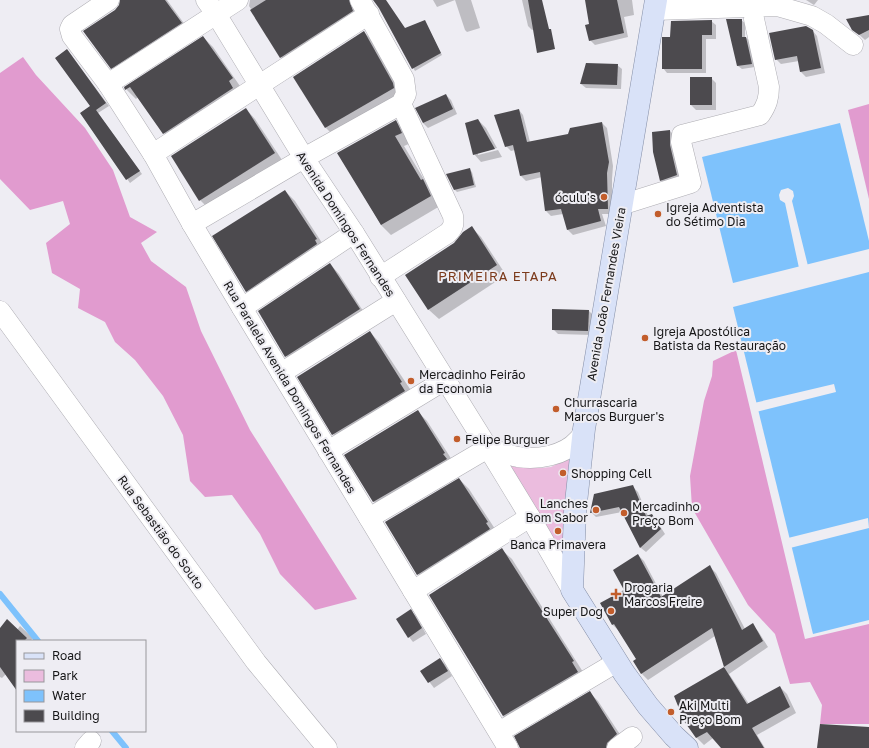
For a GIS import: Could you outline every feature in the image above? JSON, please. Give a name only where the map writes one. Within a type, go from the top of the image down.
[{"type":"main road","name":"Avenida João Fernandes Vieira","points":[[572,590],[575,512],[584,429],[655,5]]},
{"type":"main road","points":[[572,590],[617,662],[648,706],[674,736],[687,748]]},
{"type":"street","name":"Rua Paralela Avenida Domingos Fernandes","points":[[109,0],[71,27],[72,36],[108,84],[153,154],[192,224],[242,308],[504,740]]},
{"type":"street","points":[[108,84],[211,7],[238,0]]},
{"type":"street","points":[[655,5],[779,3],[812,16],[826,24],[853,45]]},
{"type":"street","name":"Avenida Domingos Fernandes","points":[[211,7],[304,158],[354,233],[380,277],[488,448],[572,590]]},
{"type":"street","points":[[153,154],[260,85],[365,7],[404,79],[406,94],[401,104],[304,158],[192,224]]},
{"type":"street","points":[[622,204],[691,183],[681,142],[682,136],[760,115],[767,106],[769,87],[754,19]]},
{"type":"street","points":[[380,277],[448,233],[454,223],[453,216],[401,104]]},
{"type":"street","points":[[242,308],[354,233]]},
{"type":"street","points":[[281,373],[396,301]]},
{"type":"street","name":"Rua Sebastião do Souto","points":[[0,310],[256,662],[315,736],[327,748]]},
{"type":"street","points":[[328,451],[445,380]]},
{"type":"street","points":[[369,518],[488,448],[517,457],[538,458],[553,455],[567,449],[579,440],[584,429]]},
{"type":"street","points":[[413,591],[530,517]]},
{"type":"street","points":[[504,740],[617,662]]},
{"type":"green space","points":[[500,457],[541,468],[551,467],[569,458],[571,461],[564,555],[560,552]]},
{"type":"shaded area","points":[[23,57],[36,75],[85,128],[113,170],[130,217],[157,232],[141,243],[151,261],[186,287],[201,331],[250,430],[357,599],[315,610],[280,574],[260,534],[232,495],[205,497],[190,481],[183,435],[163,396],[135,360],[115,342],[105,322],[78,308],[80,289],[52,273],[46,243],[70,224],[63,201],[30,210],[0,179],[0,73]]},
{"type":"shaded area","points":[[869,104],[869,199],[848,110]]},
{"type":"shaded area","points":[[736,350],[805,639],[869,624],[869,724],[820,724],[822,705],[810,682],[790,684],[775,634],[748,605],[692,508],[690,476],[704,401],[712,376],[713,361]]},
{"type":"water","points":[[840,123],[869,241],[869,249],[733,283],[702,157]]},
{"type":"water","points":[[869,272],[869,620],[813,634],[733,307]]},
{"type":"pier","points":[[788,188],[793,191],[794,196],[792,201],[808,266],[799,268],[785,203],[780,200],[779,195],[781,190]]},
{"type":"pier","points":[[834,384],[836,392],[756,412],[754,403]]},
{"type":"pier","points":[[868,518],[869,528],[790,548],[788,538]]},
{"type":"building","points":[[120,0],[165,0],[182,23],[111,69],[83,31],[115,10],[119,5]]},
{"type":"building","points":[[266,0],[349,0],[353,11],[280,58],[250,10]]},
{"type":"building","points":[[373,0],[386,0],[405,28],[425,20],[441,53],[412,69],[379,8]]},
{"type":"building","points":[[528,0],[542,0],[549,29],[551,29],[555,49],[537,53]]},
{"type":"building","points":[[585,0],[617,0],[624,33],[589,41],[585,25],[589,24]]},
{"type":"building","points":[[869,15],[869,30],[859,35],[852,30],[846,19]]},
{"type":"building","points":[[726,19],[742,19],[742,37],[746,37],[752,64],[737,66]]},
{"type":"building","points":[[712,20],[712,35],[702,35],[702,69],[662,69],[662,37],[670,37],[671,21]]},
{"type":"building","points":[[806,26],[813,30],[821,68],[800,72],[797,56],[775,60],[769,33]]},
{"type":"building","points":[[364,31],[393,83],[394,88],[325,128],[293,77]]},
{"type":"building","points":[[203,36],[233,78],[229,81],[233,88],[163,134],[130,87],[125,90],[124,87]]},
{"type":"building","points":[[67,49],[106,103],[96,110],[140,171],[126,180],[80,113],[90,106],[55,58]]},
{"type":"building","points":[[586,63],[618,64],[617,85],[580,84]]},
{"type":"building","points":[[690,77],[712,77],[712,105],[690,105]]},
{"type":"building","points":[[446,94],[453,109],[423,123],[415,108]]},
{"type":"building","points":[[246,108],[275,153],[199,201],[171,156]]},
{"type":"building","points":[[519,109],[527,142],[568,134],[570,128],[602,122],[609,162],[607,173],[608,209],[598,209],[601,221],[567,230],[561,209],[545,211],[540,172],[520,176],[513,145],[505,147],[494,115]]},
{"type":"building","points":[[478,119],[495,149],[473,155],[465,123]]},
{"type":"building","points":[[396,120],[402,133],[395,136],[421,180],[423,179],[431,196],[381,225],[337,153]]},
{"type":"building","points":[[670,130],[670,145],[677,175],[660,181],[653,152],[652,132]]},
{"type":"building","points":[[470,168],[474,185],[454,190],[446,174]]},
{"type":"building","points":[[285,190],[317,239],[315,240],[317,244],[246,292],[212,236]]},
{"type":"building","points":[[472,226],[497,265],[428,310],[405,275],[454,243],[463,232]]},
{"type":"building","points":[[330,263],[360,309],[285,357],[258,311]]},
{"type":"building","points":[[552,309],[589,310],[588,331],[552,330]]},
{"type":"building","points":[[370,331],[402,382],[400,383],[405,391],[332,435],[297,377]]},
{"type":"building","points":[[418,410],[445,453],[443,454],[447,459],[373,502],[344,455]]},
{"type":"building","points":[[459,478],[488,522],[486,523],[490,529],[417,575],[385,522]]},
{"type":"building","points":[[633,485],[646,516],[652,514],[661,529],[640,548],[619,507],[590,513],[594,494]]},
{"type":"building","points":[[502,548],[574,661],[572,662],[578,672],[503,716],[429,595]]},
{"type":"building","points":[[638,554],[661,597],[710,565],[742,630],[753,623],[763,641],[724,667],[712,628],[641,674],[633,661],[636,659],[614,624],[612,625],[600,603],[624,590],[613,570]]},
{"type":"building","points":[[411,609],[422,628],[408,638],[396,619]]},
{"type":"building","points":[[7,619],[27,638],[25,640],[16,640],[16,690],[0,667],[0,628]]},
{"type":"building","points":[[440,658],[448,671],[428,683],[420,671]]},
{"type":"building","points":[[724,667],[747,704],[780,686],[790,707],[752,728],[764,748],[721,748],[707,732],[696,738],[684,721],[674,696]]},
{"type":"building","points":[[590,691],[617,734],[607,743],[606,748],[520,748],[514,736]]},
{"type":"building","points":[[820,724],[869,727],[869,748],[817,748]]},
{"type":"waterway","points":[[0,594],[37,640]]},
{"type":"waterway","points":[[113,732],[126,748]]},
{"type":"place","name":"óculu's","points":[[604,197]]},
{"type":"place","name":"Igreja Adventista do Sétimo Dia","points":[[658,214]]},
{"type":"place","name":"Igreja Apostólica Batista da Restauração","points":[[645,338]]},
{"type":"place","name":"Mercadinho Feirão da Economia","points":[[411,381]]},
{"type":"place","name":"Churrascaria Marcos Burguer's","points":[[556,409]]},
{"type":"place","name":"Felipe Burguer","points":[[457,439]]},
{"type":"place","name":"Shopping Cell","points":[[563,473]]},
{"type":"place","name":"Lanches Bom Sabor","points":[[596,510]]},
{"type":"place","name":"Mercadinho Preço Bom","points":[[624,513]]},
{"type":"place","name":"Banca Primavera","points":[[558,531]]},
{"type":"place","name":"Drogaria Marcos Freire","points":[[616,594]]},
{"type":"place","name":"Super Dog","points":[[611,611]]},
{"type":"place","name":"Aki Multi Preço Bom","points":[[671,712]]},
{"type":"district","name":"PRIMEIRA ETAPA","points":[[498,276]]}]
